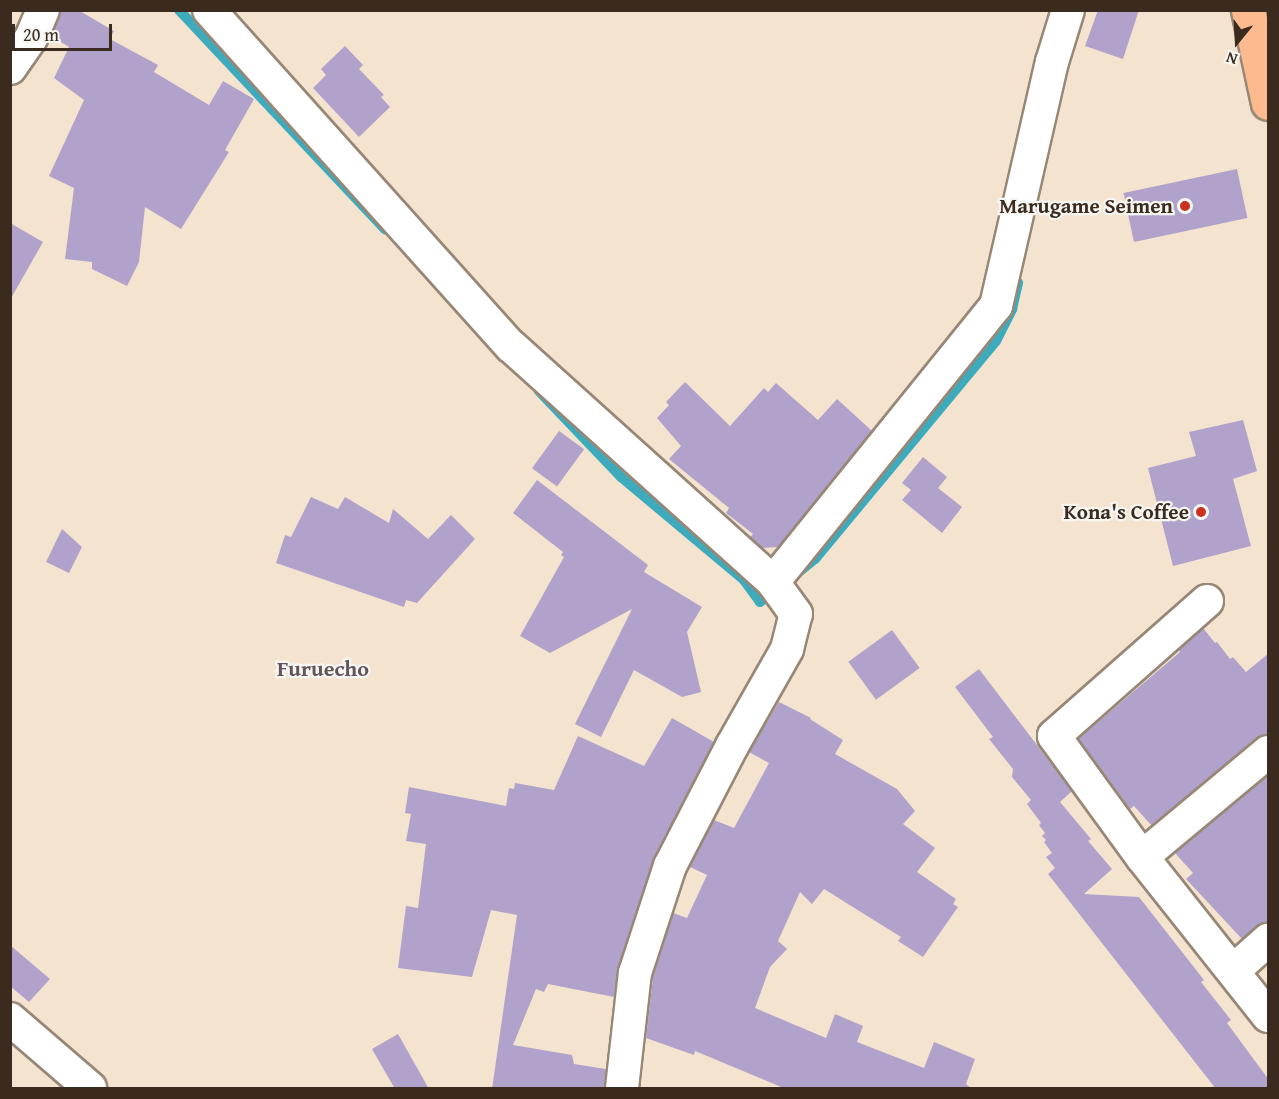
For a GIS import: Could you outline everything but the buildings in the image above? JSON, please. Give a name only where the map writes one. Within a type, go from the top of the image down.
[{"type":"highway","points":[[1248,10],[1269,103]]},
{"type":"street","points":[[10,68],[31,38],[43,10]]},
{"type":"street","points":[[209,10],[512,346],[773,582],[796,614],[788,649],[732,746],[670,866],[635,973],[622,1089]]},
{"type":"street","points":[[773,582],[996,306],[1052,62],[1068,10]]},
{"type":"street","points":[[1207,601],[1054,736],[1142,857],[1269,1016]]},
{"type":"street","points":[[1142,857],[1269,752]]},
{"type":"street","points":[[1233,970],[1269,940]]},
{"type":"street","points":[[10,1019],[90,1089]]},
{"type":"waterway","points":[[179,10],[385,229]]},
{"type":"waterway","points":[[795,575],[815,559],[996,341],[1012,309],[1018,283]]},
{"type":"waterway","points":[[539,391],[621,477],[744,580],[760,602],[776,590]]},
{"type":"place","name":"Marugame Seimen","points":[[1185,206]]},
{"type":"place","name":"Kona's Coffee","points":[[1201,512]]},
{"type":"district","name":"Furuecho","points":[[323,669]]}]
